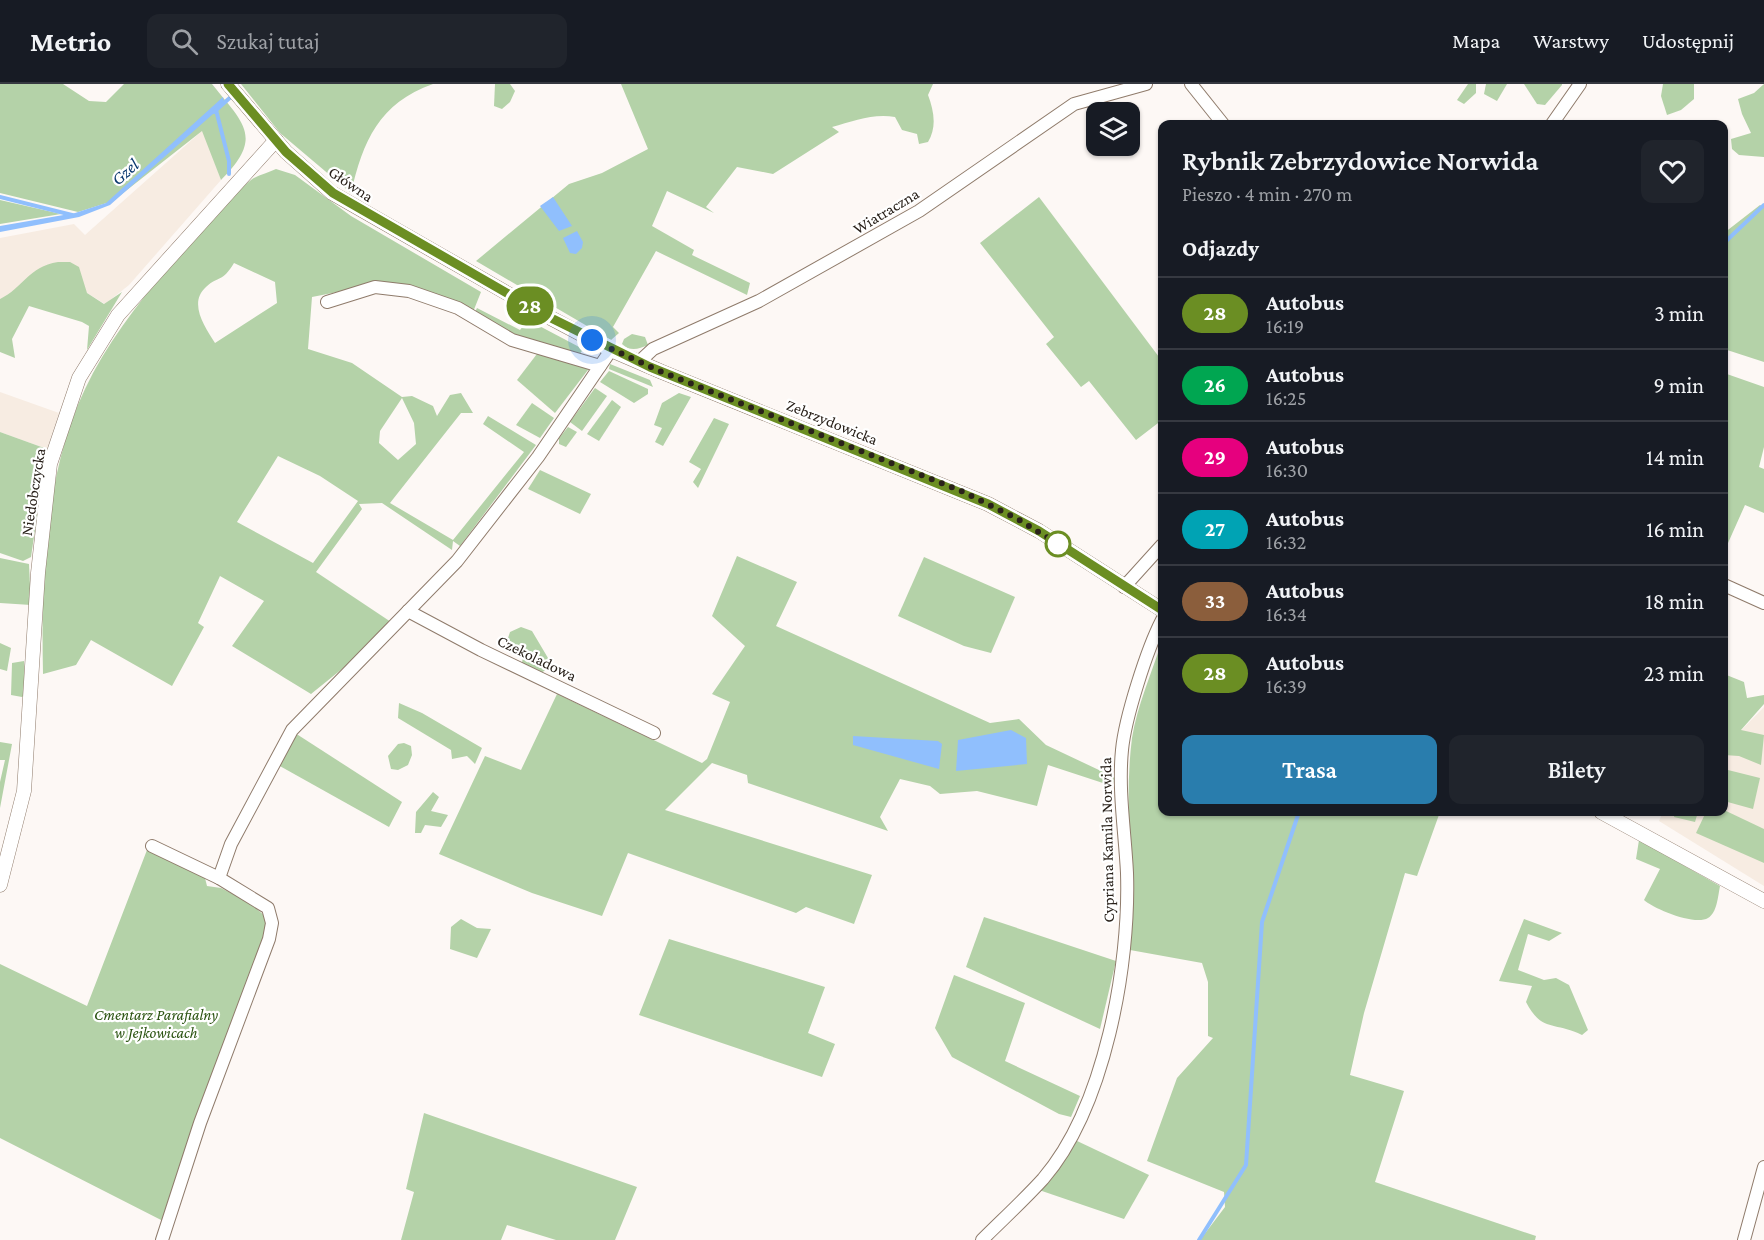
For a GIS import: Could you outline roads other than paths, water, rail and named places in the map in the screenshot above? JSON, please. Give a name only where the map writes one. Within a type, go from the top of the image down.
[{"type":"street","name":"Główna","points":[[228,84],[307,173],[347,203],[482,279]]},
{"type":"street","name":"Wiatraczna","points":[[639,362],[653,349],[759,301],[909,217],[1074,104],[1146,84]]},
{"type":"street","points":[[1191,84],[1220,120]]},
{"type":"street","points":[[1555,120],[1580,84]]},
{"type":"street","name":"Niedobczycka","points":[[0,885],[24,791],[38,573],[50,464],[79,378],[118,315],[276,140]]},
{"type":"street","name":"Zebrzydowicka","points":[[482,279],[611,350],[974,497],[1034,528],[1158,608]]},
{"type":"street","points":[[327,302],[375,287],[409,291],[458,308],[512,340],[600,366]]},
{"type":"street","points":[[219,878],[231,844],[292,730],[457,561],[524,476],[611,350]]},
{"type":"street","points":[[1124,587],[1158,549]]},
{"type":"street","points":[[1728,587],[1764,603]]},
{"type":"street","name":"Czekoladowa","points":[[408,610],[481,650],[654,733]]},
{"type":"street","name":"Cypriana Kamila Norwida","points":[[982,1240],[1044,1178],[1073,1132],[1096,1081],[1113,1012],[1124,944],[1127,875],[1122,750],[1126,724],[1158,632]]},
{"type":"street","points":[[1608,816],[1764,901]]},
{"type":"street","points":[[152,846],[219,878],[268,908],[272,923],[200,1123],[162,1240]]},
{"type":"street","points":[[1744,1240],[1764,1167]]},
{"type":"water","points":[[223,97],[224,102],[213,114],[110,205],[79,217],[0,232],[0,226],[75,213],[106,203]]},
{"type":"water","points":[[553,197],[572,226],[559,231],[540,206]]},
{"type":"water","points":[[577,231],[583,242],[582,248],[576,254],[570,253],[563,238]]},
{"type":"water","points":[[1011,730],[1026,738],[1027,764],[956,771],[958,740]]},
{"type":"water","points":[[853,736],[938,741],[942,744],[939,769],[853,745]]},
{"type":"waterway","name":"Gzel","points":[[214,112],[233,95]]},
{"type":"waterway","points":[[216,110],[229,161],[229,174]]},
{"type":"waterway","points":[[0,197],[72,215]]},
{"type":"waterway","points":[[1728,239],[1764,205]]},
{"type":"waterway","points":[[1199,1240],[1246,1165],[1262,922],[1298,816]]},
{"type":"park label","name":"Cmentarz Parafialny w Jejkowicach","points":[[156,1023]]}]
